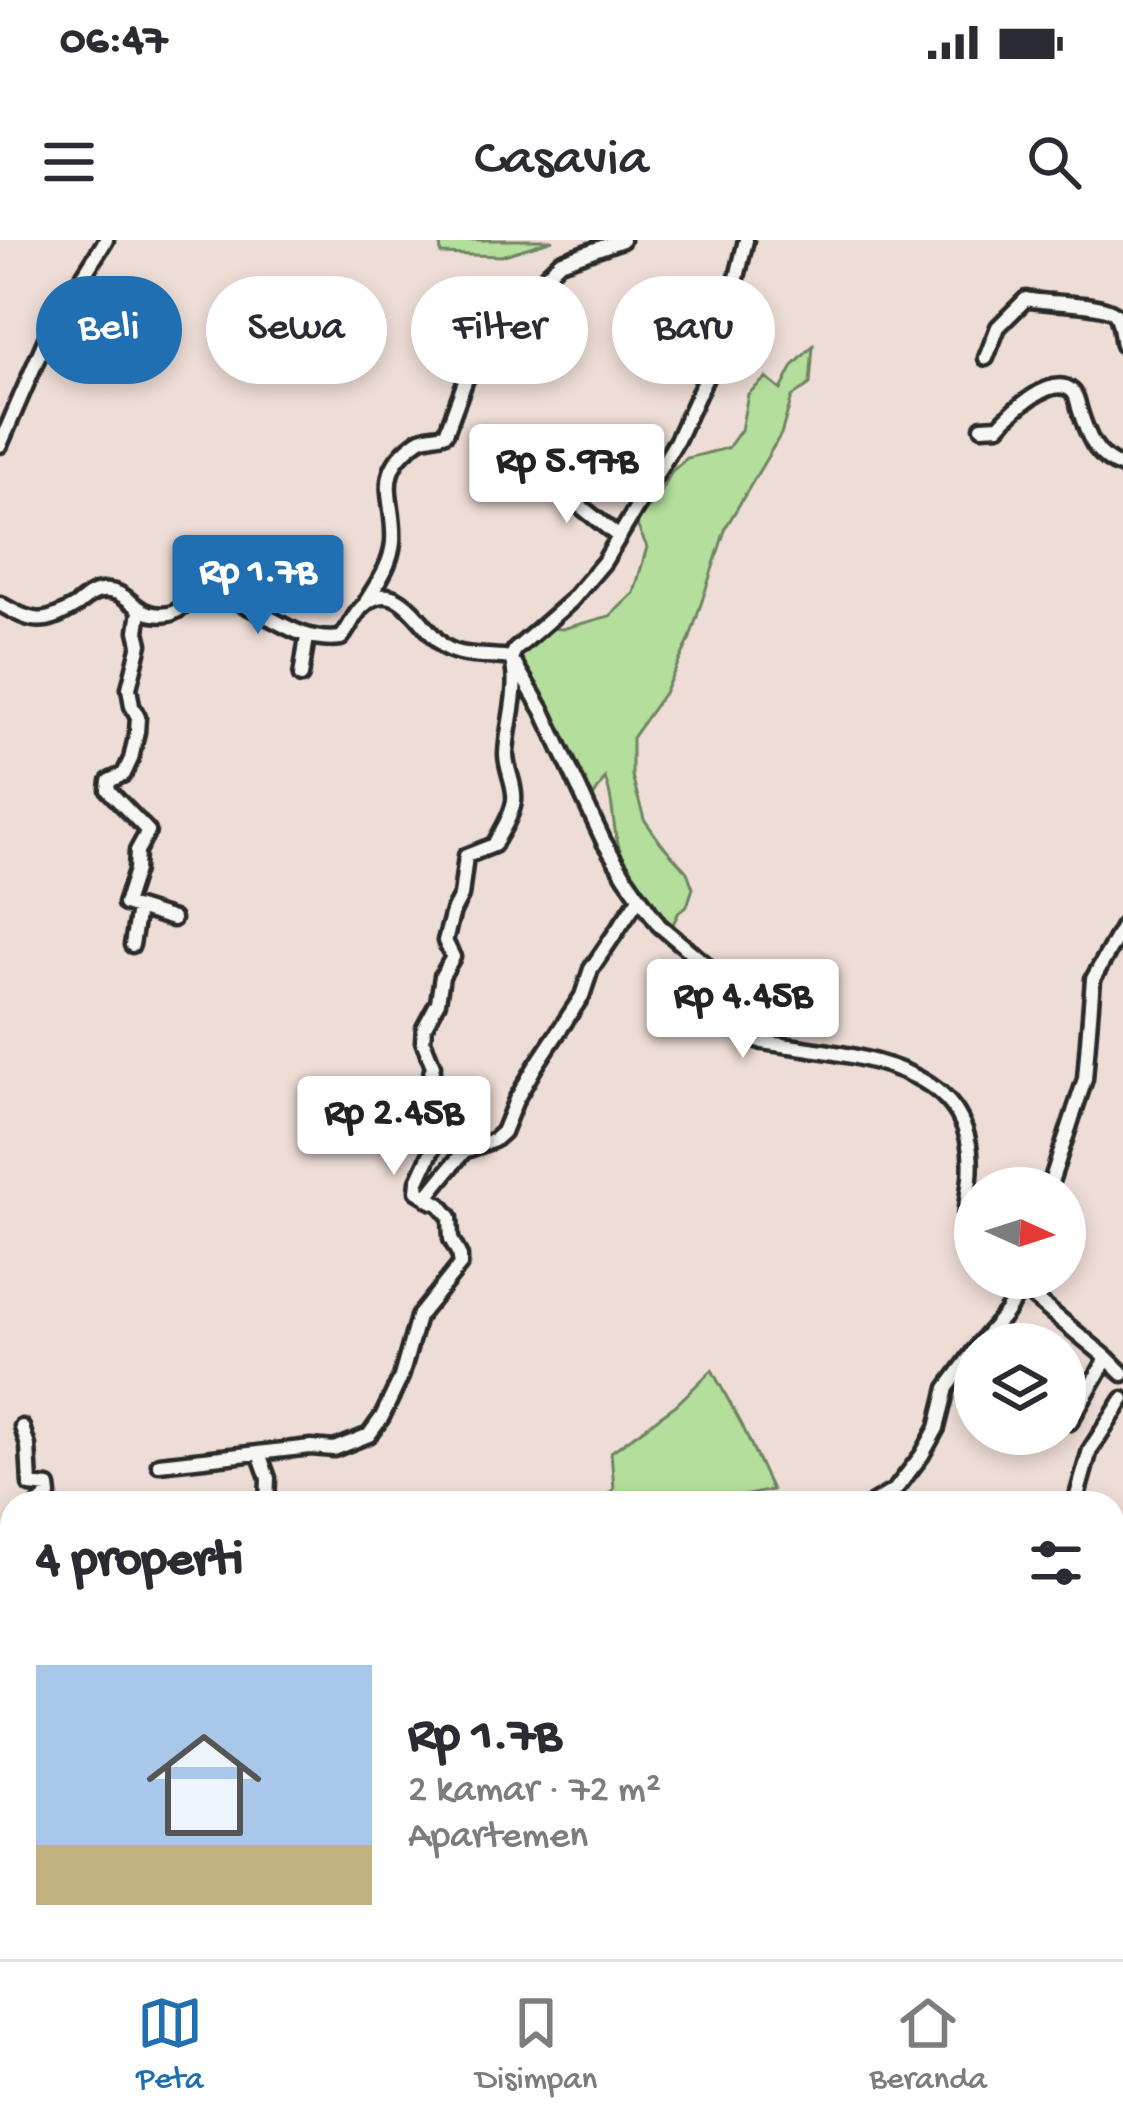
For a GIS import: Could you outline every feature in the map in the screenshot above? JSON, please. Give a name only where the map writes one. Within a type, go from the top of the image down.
[{"type":"street","points":[[0,445],[51,327],[106,240]]},
{"type":"street","points":[[0,604],[22,616],[46,621],[90,595],[107,591],[156,615],[176,613],[208,593],[256,608],[307,637],[341,638],[391,557],[390,472],[422,437],[446,433],[482,340],[500,336],[521,300],[560,262],[622,240]]},
{"type":"street","points":[[470,1148],[421,1113],[433,1066],[423,1041],[424,1028],[453,957],[445,941],[461,896],[466,856],[496,842],[514,806],[506,747],[515,650],[571,601],[604,562],[677,440],[710,369],[746,240]]},
{"type":"street","points":[[986,358],[998,327],[1026,299],[1106,307],[1115,313],[1123,345]]},
{"type":"street","points":[[982,428],[999,426],[1042,391],[1064,386],[1076,396],[1093,444],[1108,461],[1123,467]]},
{"type":"street","points":[[536,482],[578,505],[619,537]]},
{"type":"street","points":[[366,603],[376,597],[391,598],[406,605],[437,640],[458,653],[513,660]]},
{"type":"street","points":[[140,611],[137,631],[141,643],[129,688],[138,717],[136,737],[124,774],[108,784],[110,793],[148,830],[137,851],[125,902],[173,919]]},
{"type":"street","points":[[301,676],[307,637]]},
{"type":"street","points":[[513,660],[543,711],[604,842],[639,898],[659,925],[703,962],[734,997],[749,1037],[895,1067],[941,1092],[963,1124],[970,1167]]},
{"type":"street","points":[[159,1464],[334,1449],[369,1435],[400,1377],[418,1318],[460,1265],[451,1239],[450,1216],[429,1199],[430,1194],[461,1153],[503,1132],[525,1084],[583,994],[591,969],[639,898]]},
{"type":"street","points":[[132,945],[138,909]]},
{"type":"street","points":[[1056,1167],[1084,1079],[1093,980],[1123,926]]},
{"type":"street","points":[[440,1205],[419,1195],[416,1188],[443,1126]]},
{"type":"street","points":[[1038,1299],[1123,1374]]},
{"type":"street","points":[[1086,1395],[1108,1358]]},
{"type":"street","points":[[893,1491],[937,1428],[954,1378]]},
{"type":"street","points":[[1078,1491],[1090,1450],[1123,1399]]},
{"type":"street","points":[[22,1427],[30,1485],[48,1486],[48,1491]]},
{"type":"street","points":[[259,1453],[267,1491]]},
{"type":"green space","points":[[440,240],[553,240],[501,256],[441,254]]},
{"type":"green space","points":[[813,346],[810,384],[792,397],[781,434],[726,527],[689,641],[664,693],[632,738],[632,776],[644,819],[687,872],[693,888],[671,928],[624,861],[605,778],[594,796],[515,658],[548,628],[562,629],[610,616],[634,593],[647,547],[636,523],[672,471],[687,458],[728,448],[741,430],[748,394],[759,384],[774,384],[781,390],[793,366]]},
{"type":"green space","points":[[712,1370],[772,1490],[612,1491],[611,1452],[676,1405]]}]
